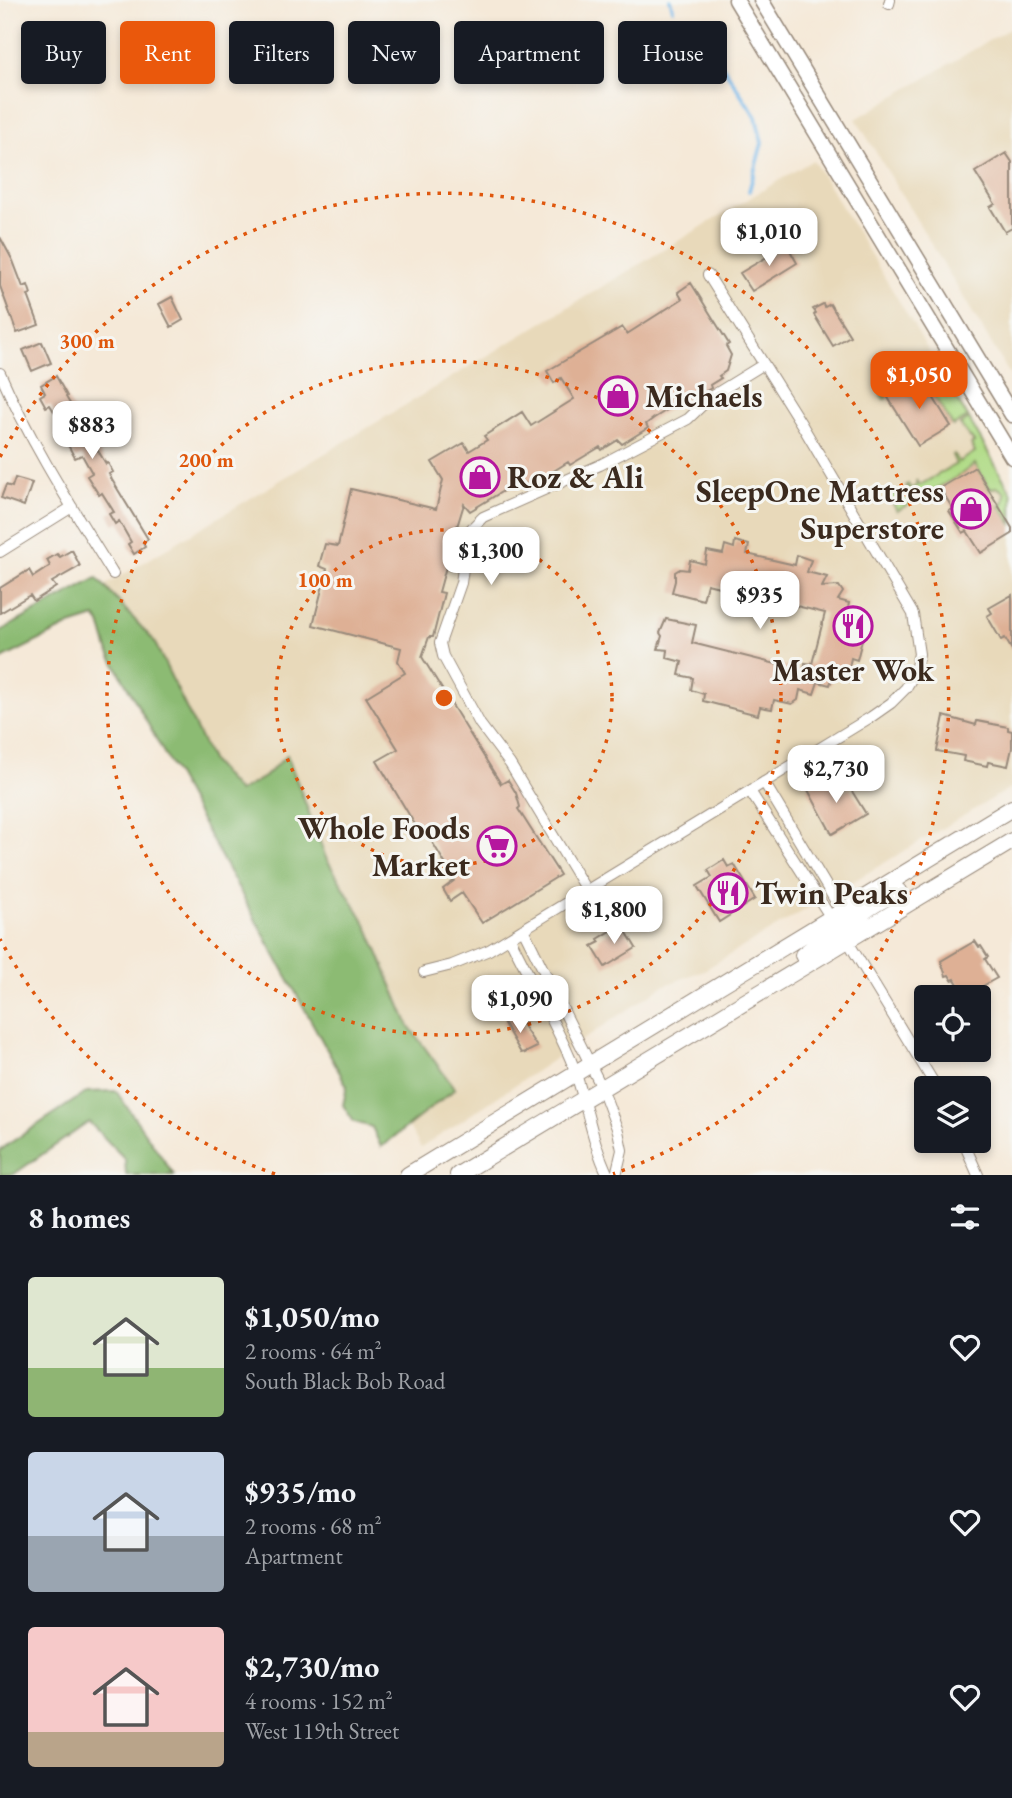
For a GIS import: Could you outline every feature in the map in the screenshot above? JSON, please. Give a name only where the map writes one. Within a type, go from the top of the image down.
[{"type":"main road","points":[[736,0],[1012,457]]},
{"type":"main road","points":[[761,0],[1012,415]]},
{"type":"main road","points":[[408,1175],[597,1076],[836,915],[1012,808]]},
{"type":"main road","points":[[458,1175],[580,1086],[710,1022],[1012,841]]},
{"type":"main road","points":[[846,940],[849,927],[859,916],[915,880],[948,848]]},
{"type":"main road","points":[[710,1022],[763,981],[830,936],[838,929],[836,915]]},
{"type":"street","points":[[424,972],[452,965],[510,938],[891,703],[914,674],[919,654],[913,614],[708,275]]},
{"type":"street","points":[[586,891],[510,764],[480,724],[443,656],[440,643],[461,583],[468,532],[482,517],[600,464],[688,419],[712,396],[764,364]]},
{"type":"street","points":[[0,373],[17,412],[113,574]]},
{"type":"street","points":[[0,552],[72,507]]},
{"type":"street","points":[[764,782],[836,915]]},
{"type":"street","points":[[750,791],[836,915]]},
{"type":"street","points":[[523,929],[597,1076],[618,1131],[622,1150],[616,1175]]},
{"type":"street","points":[[510,938],[580,1086],[601,1160],[608,1175]]},
{"type":"street","points":[[846,940],[930,1076]]},
{"type":"street","points":[[969,1153],[978,1175]]},
{"type":"shaded area","points":[[1012,27],[1012,378],[856,119]]},
{"type":"shaded area","points":[[813,160],[913,324],[1012,497],[1012,787],[704,970],[663,986],[421,1148],[101,588]]},
{"type":"green space","points":[[934,365],[968,417],[953,426],[921,375],[885,395],[887,398],[884,399],[881,395]]},
{"type":"green space","points":[[969,419],[1012,494],[1012,524],[1000,506],[1005,493],[997,487],[990,489],[975,464],[897,511],[889,493],[893,492],[899,499],[910,492],[906,486],[908,484],[911,489],[917,485],[916,480],[920,485],[956,464],[952,455],[954,454],[959,462],[975,452],[971,444],[974,442],[960,425]]},
{"type":"green space","points":[[97,578],[154,641],[212,762],[238,792],[264,777],[287,755],[326,858],[367,926],[409,1026],[455,1089],[381,1147],[372,1127],[354,1122],[343,1105],[347,1086],[109,653],[100,623],[95,617],[70,625],[0,660],[0,631]]},
{"type":"green space","points":[[116,1091],[174,1175],[126,1175],[125,1159],[89,1122],[14,1174],[0,1175],[0,1151],[7,1145],[87,1092]]},
{"type":"building","points":[[1006,153],[1012,162],[1012,228],[1005,232],[990,207],[995,204],[975,172]]},
{"type":"building","points":[[0,237],[23,287],[28,285],[31,294],[28,295],[39,325],[17,333],[0,286]]},
{"type":"building","points":[[787,245],[797,263],[752,291],[740,273]]},
{"type":"building","points":[[691,283],[729,344],[726,346],[731,355],[726,371],[710,385],[711,388],[693,399],[690,396],[654,418],[646,424],[648,428],[622,444],[618,440],[602,450],[600,447],[570,465],[568,462],[528,487],[525,483],[515,490],[513,485],[470,511],[464,504],[456,530],[461,531],[453,563],[447,563],[439,592],[444,593],[433,637],[429,637],[422,657],[501,784],[508,780],[516,793],[520,807],[518,809],[560,875],[482,923],[462,893],[450,901],[443,889],[455,880],[425,830],[420,833],[377,761],[398,749],[366,697],[405,673],[398,661],[401,648],[313,625],[327,569],[319,566],[325,544],[338,546],[351,489],[436,509],[443,480],[432,462],[464,443],[469,451],[487,440],[484,436],[522,412],[531,426],[574,399],[561,378],[554,383],[547,371],[622,327],[627,334],[682,299],[678,292]]},
{"type":"building","points":[[172,297],[183,320],[171,327],[159,304]]},
{"type":"building","points":[[823,304],[825,307],[830,304],[850,336],[833,346],[814,315],[816,313],[813,309]]},
{"type":"building","points":[[42,342],[51,363],[32,371],[23,350]]},
{"type":"building","points":[[56,376],[106,464],[108,463],[113,472],[109,474],[112,480],[148,539],[143,543],[145,547],[134,554],[128,544],[131,542],[119,521],[115,524],[109,514],[114,512],[87,476],[92,473],[82,455],[75,458],[56,423],[60,421],[50,405],[46,407],[40,396],[45,393],[41,385]]},
{"type":"building","points":[[920,376],[951,426],[918,446],[887,396]]},
{"type":"building","points":[[975,467],[1012,528],[1012,534],[981,553],[967,531],[963,533],[949,511],[953,509],[940,488]]},
{"type":"building","points":[[15,478],[32,483],[24,506],[1,498],[6,485],[12,487]]},
{"type":"building","points":[[735,541],[749,545],[747,554],[795,565],[797,555],[811,560],[807,572],[827,577],[822,587],[839,586],[843,592],[838,600],[849,603],[846,618],[860,621],[856,638],[862,640],[857,660],[851,658],[848,672],[835,669],[830,685],[818,682],[814,694],[800,690],[798,700],[792,704],[774,700],[772,709],[760,707],[758,715],[703,701],[704,694],[691,690],[693,678],[679,675],[682,662],[667,658],[668,650],[658,649],[662,636],[660,633],[666,619],[696,625],[692,643],[804,671],[805,663],[812,664],[825,613],[707,584],[703,600],[672,592],[675,572],[680,569],[688,570],[690,560],[705,564],[707,551],[723,554],[725,545],[734,548]]},
{"type":"building","points":[[72,550],[80,566],[52,582],[56,587],[34,601],[30,595],[0,613],[0,588],[29,570],[33,577],[50,566],[47,560]]},
{"type":"building","points":[[1012,595],[1012,650],[1005,638],[1001,640],[987,616],[992,613],[989,608]]},
{"type":"building","points":[[944,716],[976,725],[977,721],[1008,727],[1008,730],[1012,731],[1012,748],[1008,766],[988,762],[987,766],[963,761],[964,756],[937,751]]},
{"type":"building","points":[[827,776],[838,795],[850,788],[866,814],[832,834],[807,788]]},
{"type":"building","points":[[724,860],[728,867],[734,864],[755,899],[719,922],[697,886],[712,877],[708,870]]},
{"type":"building","points":[[624,928],[636,948],[605,967],[592,946],[614,929],[616,932]]},
{"type":"building","points":[[975,941],[988,957],[985,959],[997,978],[984,985],[958,985],[955,979],[946,976],[941,961]]},
{"type":"building","points":[[516,1015],[537,1047],[525,1053],[521,1053],[503,1022]]},
{"type":"waterway","points":[[670,0],[673,9]]},
{"type":"waterway","points":[[727,73],[756,117],[762,143],[749,191]]},
{"type":"place","name":"Michaels","points":[[618,396]]},
{"type":"place","name":"Roz & Ali","points":[[480,477]]},
{"type":"place","name":"SleepOne Mattress Superstore","points":[[971,509]]},
{"type":"place","name":"Master Wok","points":[[853,626]]},
{"type":"place","name":"Whole Foods Market","points":[[497,846]]},
{"type":"place","name":"Twin Peaks","points":[[728,893]]}]
